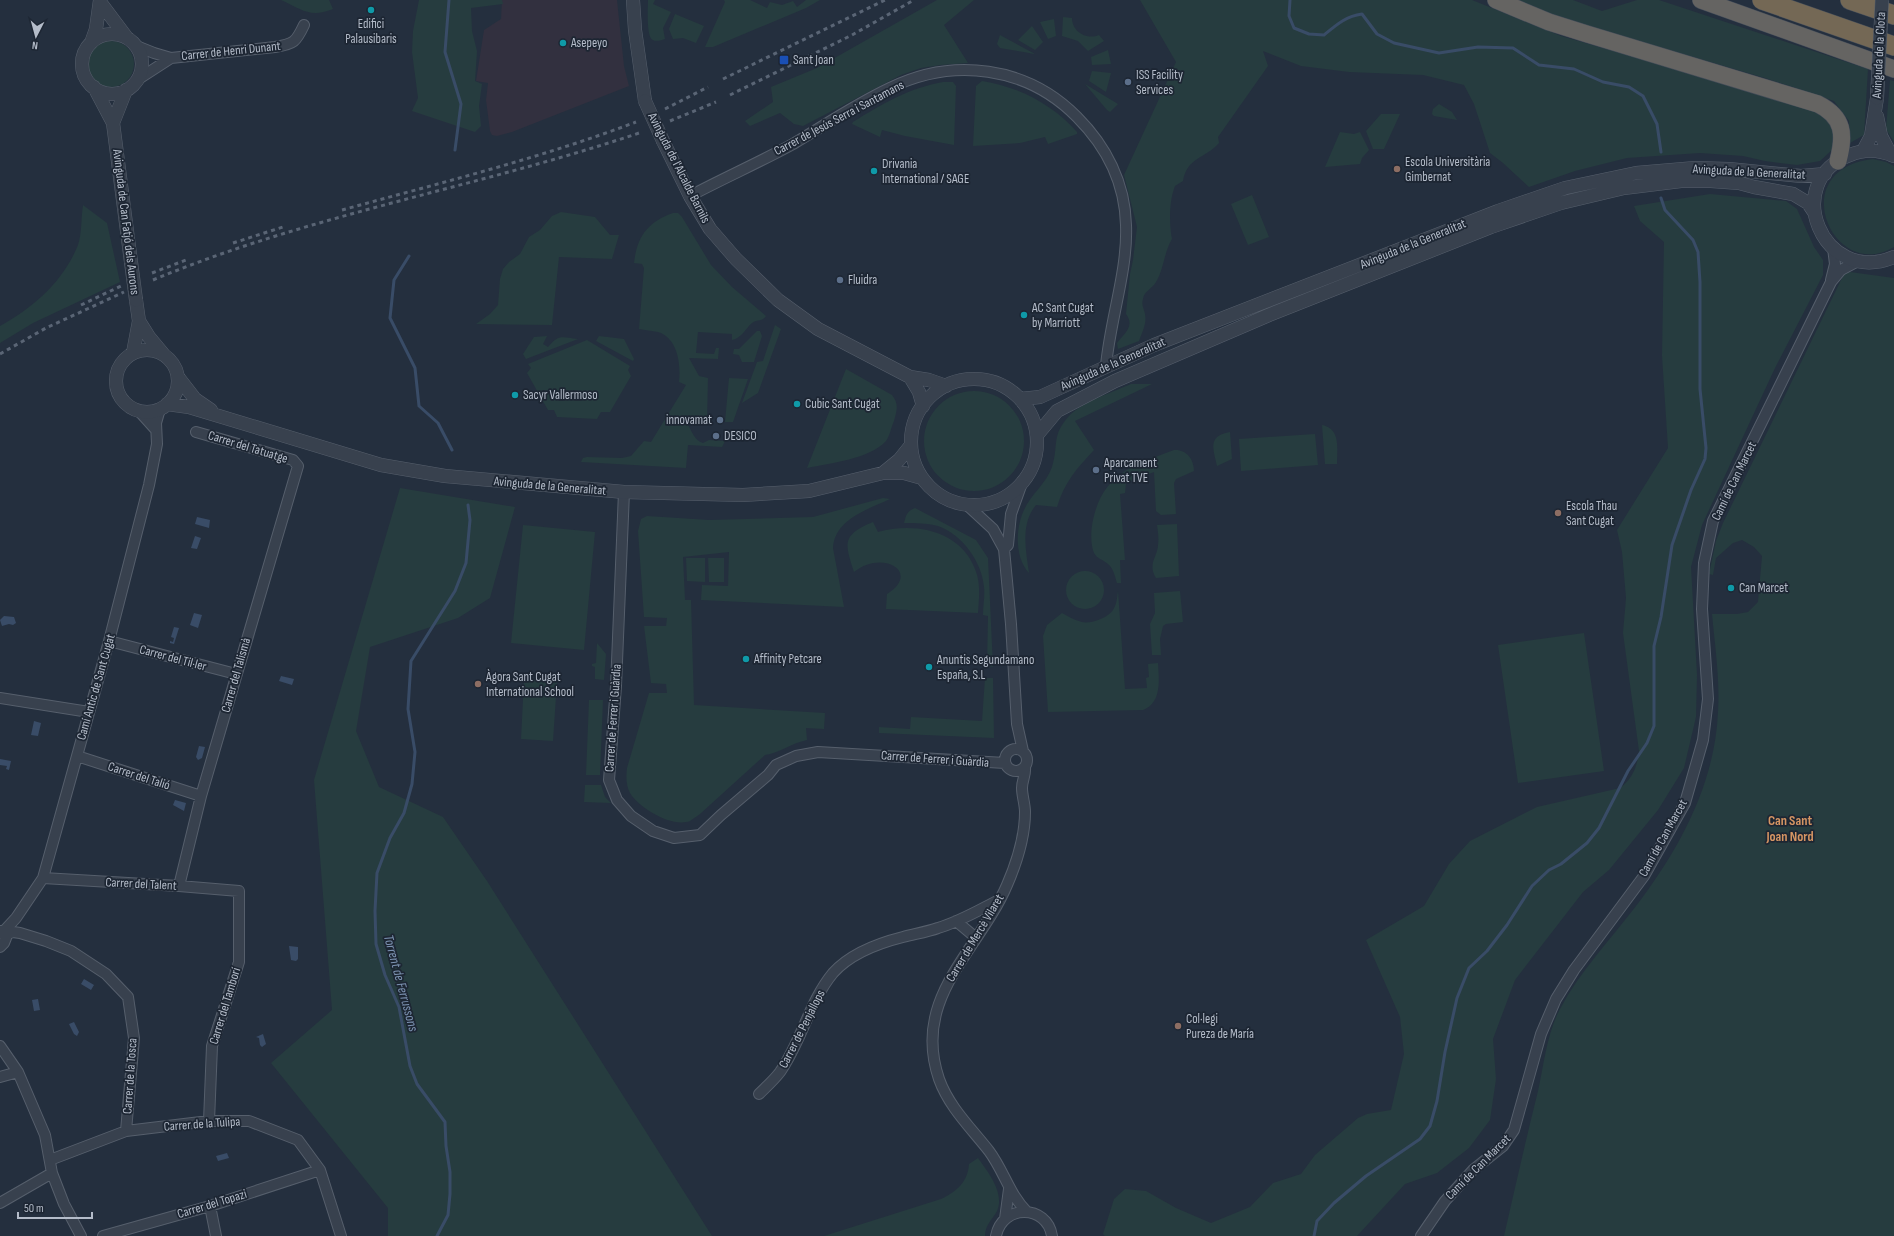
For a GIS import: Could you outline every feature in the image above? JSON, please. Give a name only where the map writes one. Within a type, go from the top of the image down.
[{"type":"highway","points":[[1496,0],[1549,22],[1818,104],[1830,111],[1841,129],[1842,144],[1838,161]]},
{"type":"highway","points":[[1701,0],[1894,69]]},
{"type":"highway","points":[[1762,0],[1894,46]]},
{"type":"highway","points":[[1850,0],[1894,15]]},
{"type":"street","name":"Avinguda de l'Alcalde Barnils","points":[[633,0],[635,30],[645,100],[662,141],[690,196],[710,229],[736,259],[778,300],[818,329],[910,377],[929,380],[946,386]]},
{"type":"street","name":"Avinguda de la Clota","points":[[1863,151],[1871,136],[1876,104],[1882,0]]},
{"type":"street","points":[[100,1],[140,53],[142,62],[141,72],[137,80],[126,90],[110,94],[101,92],[94,87],[86,77],[83,67],[84,54],[91,43],[100,1]]},
{"type":"street","name":"Carrer de Henri Dunant","points":[[131,41],[154,53],[171,58],[289,45],[298,38],[304,25]]},
{"type":"street","points":[[91,43],[107,35],[120,35],[131,41]]},
{"type":"street","name":"Carrer de Henri Dunant","points":[[137,80],[171,58]]},
{"type":"street","name":"Carrer de Jesús Serra i Santamans","points":[[690,196],[792,144],[891,87],[916,78],[936,72],[966,69],[990,71],[1029,83],[1062,103],[1085,125],[1102,146],[1117,176],[1125,210],[1126,242],[1108,345],[1106,366]]},
{"type":"street","name":"Avinguda de Can Fatjó dels Aurons","points":[[94,87],[113,123],[140,321],[149,337],[164,355]]},
{"type":"street","name":"Avinguda de Can Fatjó dels Aurons","points":[[113,123],[126,90]]},
{"type":"street","name":"Avinguda de la Clota","points":[[1876,104],[1881,136],[1892,156]]},
{"type":"street","points":[[1892,156],[1877,151],[1863,151],[1848,155],[1838,161],[1825,174],[1816,190],[1814,212],[1820,232],[1833,248],[1846,257],[1858,261],[1880,261],[1894,257]]},
{"type":"street","name":"Avinguda de la Generalitat","points":[[1020,399],[1040,397],[1161,342],[1498,211],[1565,188],[1636,173],[1695,168],[1729,169],[1801,176],[1825,174]]},
{"type":"street","name":"Avinguda de la Generalitat","points":[[1037,435],[1057,411],[1122,378],[1269,315],[1492,227],[1561,203],[1624,188],[1681,181],[1710,181],[1739,183],[1793,194],[1808,203],[1814,212]]},
{"type":"street","name":"Camí de Can Marcet","points":[[1831,282],[1835,264],[1833,248]]},
{"type":"street","name":"Camí de Can Marcet","points":[[1421,1236],[1445,1201],[1473,1170],[1503,1146],[1514,1130],[1541,1034],[1556,999],[1574,970],[1644,876],[1685,803],[1703,740],[1708,700],[1702,610],[1704,563],[1713,521],[1831,282],[1841,270],[1858,261]]},
{"type":"street","points":[[1880,261],[1894,269]]},
{"type":"street","name":"Avinguda de Can Fatjó dels Aurons","points":[[133,353],[140,321]]},
{"type":"street","points":[[138,410],[147,411],[163,407],[176,392],[178,377],[172,363],[164,355],[149,350],[133,353],[121,365],[116,382],[122,398],[129,405],[138,410],[156,430]]},
{"type":"street","name":"Avinguda de la Generalitat","points":[[178,377],[195,399],[223,417]]},
{"type":"street","points":[[910,377],[919,392],[923,406]]},
{"type":"street","points":[[1004,549],[1008,545],[1011,514],[1022,483],[1031,470],[1035,460],[1037,435],[1031,416],[1020,399],[1003,386],[984,380],[965,380],[946,386],[936,392],[923,406],[914,424],[911,446],[915,466],[922,478],[938,494],[952,501],[967,505],[981,505],[994,502],[1006,496],[1022,483]]},
{"type":"street","name":"Avinguda de la Generalitat","points":[[163,407],[189,407],[382,465],[445,476],[624,492],[706,495],[776,494],[823,488],[883,473],[904,472],[922,478]]},
{"type":"street","name":"Camí Antic de Sant Cugat","points":[[0,946],[5,942],[3,932],[16,918],[43,878],[109,641],[149,485],[157,444],[156,430],[163,407]]},
{"type":"street","name":"Carrer del Tatuatge","points":[[196,432],[288,458],[293,460],[298,466]]},
{"type":"street","name":"Avinguda de la Generalitat","points":[[883,473],[900,460],[911,446]]},
{"type":"street","name":"Carrer del Talismà","points":[[179,886],[201,796],[298,466]]},
{"type":"street","name":"Carrer de Ferrer i Guàrdia","points":[[624,492],[616,686],[609,780],[617,800],[631,816],[653,831],[674,838],[700,835],[768,775],[776,765],[801,754],[818,752],[1009,767]]},
{"type":"street","points":[[967,505],[993,528],[1004,549],[1011,624],[1017,724],[1023,751],[1028,760],[1025,767],[1019,771],[1009,767],[1005,756],[1013,744],[1017,724]]},
{"type":"street","name":"Carrer del Til·ler","points":[[109,641],[236,674]]},
{"type":"street","points":[[0,698],[89,712]]},
{"type":"street","points":[[1010,750],[1017,748],[1023,751]]},
{"type":"street","name":"Carrer del Talió","points":[[77,756],[201,796]]},
{"type":"street","name":"Carrer de Mercè Vilaret","points":[[1009,767],[1022,787]]},
{"type":"street","name":"Carrer de Mercè Vilaret","points":[[1025,767],[1026,772],[1022,787],[1025,810],[1022,838],[1012,872],[991,917],[975,937],[950,977],[934,1022],[934,1061],[939,1079],[947,1095],[956,1110],[999,1166],[1014,1198],[1027,1212],[1041,1217],[1051,1232],[1058,1236]]},
{"type":"street","name":"Carrer del Talent","points":[[43,878],[239,891]]},
{"type":"street","name":"Carrer del Tamborí","points":[[209,1121],[212,1046],[238,962],[239,891]]},
{"type":"street","name":"Carrer de Penjallops","points":[[760,1094],[783,1066],[824,985],[835,971],[848,960],[876,946],[901,937],[938,929],[999,900]]},
{"type":"street","points":[[956,921],[975,937]]},
{"type":"street","name":"Carrer de la Tosca","points":[[3,932],[20,933],[71,951],[106,974],[128,997],[134,1038],[126,1131]]},
{"type":"street","points":[[0,1046],[18,1072],[45,1135],[52,1173],[64,1204],[81,1236]]},
{"type":"street","points":[[0,1077],[18,1072]]},
{"type":"street","name":"Carrer de la Tulipa","points":[[50,1160],[126,1131],[209,1121],[249,1121],[298,1140],[320,1170],[341,1236]]},
{"type":"street","name":"Carrer del Topazi","points":[[103,1236],[210,1206],[320,1170]]},
{"type":"street","points":[[0,1203],[52,1173]]},
{"type":"street","name":"Carrer de Mercè Vilaret","points":[[996,1236],[999,1227],[1005,1219],[1009,1200],[1009,1188]]},
{"type":"street","points":[[210,1206],[216,1236]]},
{"type":"street","points":[[1005,1219],[1016,1213],[1027,1212]]},
{"type":"shaded area","points":[[502,0],[617,0],[624,66],[629,86],[512,132],[497,136],[492,135],[490,131],[486,100],[488,83],[476,81],[484,30],[501,19]]},
{"type":"green space","points":[[281,0],[329,0],[333,9],[325,12],[312,13],[301,10]]},
{"type":"green space","points":[[419,0],[502,0],[503,4],[471,8],[472,31],[477,51],[475,81],[482,84],[479,106],[481,126],[475,132],[412,111],[418,98],[412,52],[413,31]]},
{"type":"green space","points":[[648,0],[655,0],[653,4],[671,12],[663,28],[665,39],[656,41],[651,38],[649,34]]},
{"type":"green space","points":[[724,0],[750,0],[767,8],[770,2],[782,5],[793,1],[797,7],[806,0],[820,0],[806,8],[713,47],[705,47],[725,2]]},
{"type":"green space","points":[[937,0],[974,0],[944,25],[968,63],[921,68],[901,75],[803,126],[794,124],[780,113],[750,126],[745,121],[773,102],[771,87],[817,68]]},
{"type":"green space","points":[[1140,0],[1472,0],[1561,36],[1816,109],[1832,124],[1836,137],[1833,149],[1820,161],[1797,165],[1765,161],[1743,156],[1700,153],[1627,158],[1575,171],[1529,187],[1490,153],[1474,104],[1464,85],[1423,75],[1349,72],[1301,66],[1263,51],[1268,66],[1218,137],[1219,143],[1192,163],[1185,173],[1183,181],[1175,186],[1170,212],[1172,239],[1167,249],[1159,277],[1144,296],[1142,303],[1145,314],[1145,325],[1143,331],[1139,341],[1118,349],[1117,343],[1126,333],[1130,322],[1126,314],[1137,227],[1124,175],[1176,62]]},
{"type":"green space","points":[[1513,0],[1573,0],[1602,11],[1637,0],[1659,0],[1868,69],[1864,135],[1850,143],[1849,121],[1834,101],[1765,78],[1556,17]]},
{"type":"green space","points":[[675,14],[704,26],[696,43],[683,38],[673,39],[669,29]]},
{"type":"green space","points":[[1063,17],[1072,18],[1077,31],[1081,34],[1085,36],[1099,35],[1104,41],[1088,51],[1078,41],[1062,36]]},
{"type":"green space","points":[[1054,19],[1056,36],[1048,39],[1040,22]]},
{"type":"green space","points":[[1032,26],[1043,42],[1035,50],[1018,40]]},
{"type":"green space","points":[[1000,35],[1035,54],[1000,48],[997,44]]},
{"type":"green space","points":[[111,41],[124,45],[130,51],[134,64],[130,77],[124,83],[111,87],[98,83],[92,77],[88,64],[92,51],[98,45]]},
{"type":"green space","points":[[1108,50],[1111,64],[1092,65],[1091,57]]},
{"type":"green space","points":[[1092,71],[1111,73],[1106,92],[1089,81]]},
{"type":"green space","points":[[1890,80],[1894,81],[1894,142],[1886,129]]},
{"type":"green space","points":[[982,81],[1022,92],[1034,98],[1057,113],[1077,132],[1077,134],[1048,144],[1045,137],[1020,143],[973,146],[976,86]]},
{"type":"green space","points":[[943,82],[953,82],[956,86],[954,145],[882,130],[880,137],[852,124],[885,103],[919,88]]},
{"type":"green space","points":[[1085,84],[1118,104],[1110,112]]},
{"type":"green space","points":[[1439,104],[1452,112],[1457,120],[1434,116],[1432,114],[1433,109]]},
{"type":"green space","points":[[1381,114],[1400,114],[1384,149],[1373,149],[1366,131]]},
{"type":"green space","points":[[1340,132],[1354,134],[1360,132],[1369,150],[1362,158],[1360,164],[1325,167]]},
{"type":"green space","points":[[1873,159],[1886,162],[1894,166],[1894,247],[1872,254],[1852,250],[1837,238],[1827,221],[1824,201],[1830,182],[1846,167]]},
{"type":"green space","points":[[1710,194],[1786,201],[1797,209],[1814,247],[1823,260],[1823,275],[1775,368],[1702,525],[1691,567],[1697,675],[1696,717],[1684,768],[1658,810],[1609,870],[1583,892],[1515,980],[1493,1039],[1496,1079],[1490,1120],[1469,1148],[1437,1173],[1405,1184],[1357,1236],[1105,1236],[1103,1234],[1114,1199],[1125,1189],[1146,1191],[1176,1208],[1211,1223],[1250,1207],[1273,1183],[1301,1174],[1315,1155],[1358,1118],[1367,1114],[1391,1110],[1404,1054],[1400,1017],[1366,940],[1424,906],[1449,864],[1470,841],[1537,807],[1620,788],[1631,776],[1636,767],[1639,751],[1623,633],[1626,598],[1622,552],[1617,530],[1668,448],[1662,356],[1664,242],[1640,221],[1634,206]]},
{"type":"green space","points":[[1252,195],[1269,237],[1248,245],[1231,204]]},
{"type":"green space","points":[[83,205],[107,223],[120,282],[33,323],[0,343],[0,326],[36,302],[56,282],[72,258],[78,245]]},
{"type":"green space","points":[[561,212],[595,217],[610,235],[619,235],[612,259],[559,257],[552,325],[476,324],[490,314],[498,305],[500,279],[503,269],[509,262],[520,254],[529,237],[540,230],[552,216]]},
{"type":"green space","points":[[673,213],[678,213],[682,217],[711,265],[732,287],[766,316],[763,319],[752,323],[741,335],[732,340],[732,334],[698,332],[696,353],[714,354],[716,348],[719,348],[718,359],[689,358],[699,376],[708,378],[707,422],[686,421],[697,440],[700,442],[703,443],[709,440],[725,441],[722,447],[688,445],[686,468],[581,462],[583,458],[587,457],[622,458],[631,456],[644,441],[651,442],[686,385],[679,382],[679,360],[670,340],[665,335],[658,332],[639,329],[644,268],[642,264],[634,263],[638,245],[645,231],[657,221]]},
{"type":"green space","points":[[1850,272],[1894,278],[1894,1236],[1504,1236],[1538,1091],[1546,1049],[1556,1018],[1568,995],[1577,982],[1652,885],[1667,862],[1692,815],[1702,790],[1710,765],[1718,712],[1718,675],[1712,614],[1737,614],[1748,612],[1758,602],[1762,556],[1754,547],[1742,540],[1733,543],[1716,558],[1713,575],[1709,574],[1716,541],[1723,523],[1842,278],[1845,274]]},
{"type":"green space","points":[[775,325],[781,329],[758,393],[742,403],[757,362],[763,361]]},
{"type":"green space","points":[[757,331],[760,331],[762,336],[754,362],[742,362],[739,355],[733,354],[734,349],[739,349]]},
{"type":"green space","points":[[547,336],[543,344],[548,347],[555,340],[561,337],[578,339],[526,359],[523,354],[534,337]]},
{"type":"green space","points":[[599,336],[624,339],[634,359],[633,361],[596,341]]},
{"type":"green space","points":[[587,340],[630,366],[628,370],[631,376],[610,412],[601,412],[597,419],[557,417],[554,410],[548,410],[527,373],[531,368],[528,364]]},
{"type":"green space","points":[[846,369],[892,395],[894,398],[897,410],[889,437],[879,447],[860,456],[807,468]]},
{"type":"green space","points":[[729,378],[748,379],[733,422],[725,422]]},
{"type":"green space","points":[[1131,384],[1152,384],[1075,421],[1094,450],[1067,483],[1057,507],[1036,505],[1031,512],[1025,538],[1029,573],[1024,567],[1019,551],[1019,526],[1027,504],[1046,479],[1052,467],[1056,440],[1063,423],[1069,416],[1082,406]]},
{"type":"green space","points":[[974,391],[984,392],[1002,399],[1016,413],[1023,431],[1023,451],[1016,469],[1002,483],[984,490],[974,491],[964,490],[946,483],[932,469],[925,451],[924,441],[925,431],[932,413],[946,399],[964,392]]},
{"type":"green space","points":[[1322,425],[1328,427],[1332,431],[1337,440],[1337,464],[1325,464]]},
{"type":"green space","points":[[1230,432],[1232,459],[1217,466],[1213,445],[1217,437]]},
{"type":"green space","points":[[1315,434],[1318,465],[1241,471],[1239,439]]},
{"type":"green space","points":[[1174,450],[1186,453],[1191,459],[1194,467],[1194,471],[1176,479],[1174,483],[1176,514],[1161,515],[1156,511],[1154,472],[1126,483],[1125,493],[1120,494],[1125,560],[1120,560],[1121,583],[1117,583],[1112,568],[1094,553],[1091,541],[1093,520],[1098,504],[1104,491],[1112,481],[1122,473],[1133,466]]},
{"type":"green space","points":[[400,488],[515,507],[490,598],[458,618],[370,647],[356,731],[379,787],[443,817],[487,881],[712,1236],[388,1236],[388,1208],[271,1063],[332,1010],[314,780]]},
{"type":"green space","points":[[883,498],[890,499],[854,517],[846,523],[835,538],[833,548],[844,607],[701,600],[702,585],[728,586],[729,552],[683,557],[685,600],[691,600],[694,705],[825,713],[824,729],[806,728],[807,740],[765,755],[700,814],[690,821],[674,822],[657,815],[641,805],[630,793],[626,774],[627,768],[649,693],[667,693],[666,684],[651,683],[644,626],[666,626],[667,618],[644,617],[638,531],[641,519],[647,516],[709,520],[813,517]]},
{"type":"green space","points":[[915,508],[976,540],[988,558],[993,667],[987,666],[988,616],[983,615],[984,587],[975,559],[963,542],[947,530],[929,524],[904,523],[907,514],[910,510]]},
{"type":"green space","points":[[873,522],[878,532],[906,528],[921,529],[934,532],[959,545],[968,556],[977,574],[979,591],[978,613],[886,609],[887,594],[897,586],[901,578],[899,571],[894,566],[886,563],[876,563],[865,565],[854,572],[849,554],[848,541],[851,536],[855,531]]},
{"type":"green space","points":[[1177,524],[1179,576],[1156,578],[1153,564],[1158,549],[1157,525]]},
{"type":"green space","points":[[523,525],[595,532],[584,650],[511,643]]},
{"type":"green space","points":[[686,558],[705,558],[705,582],[687,581]]},
{"type":"green space","points":[[708,558],[724,558],[724,582],[709,582]]},
{"type":"green space","points":[[1085,571],[1095,574],[1101,580],[1104,590],[1101,600],[1095,606],[1085,609],[1075,606],[1069,600],[1066,590],[1069,580],[1075,574]]},
{"type":"green space","points":[[1118,591],[1125,689],[1147,688],[1146,678],[1149,677],[1148,664],[1158,663],[1159,683],[1154,702],[1143,710],[1048,712],[1043,636],[1047,625],[1062,613],[1082,622],[1099,620],[1111,613],[1117,600]]},
{"type":"green space","points":[[1180,591],[1183,622],[1166,624],[1163,626],[1160,639],[1161,655],[1152,655],[1150,624],[1155,613],[1154,593]]},
{"type":"green space","points":[[1584,633],[1604,771],[1518,783],[1498,645]]},
{"type":"green space","points":[[597,643],[606,654],[604,680],[595,679],[595,667],[592,666],[592,664],[596,663]]},
{"type":"green space","points":[[985,678],[993,678],[994,738],[879,733],[879,727],[910,729],[911,717],[982,721]]},
{"type":"green space","points":[[524,679],[557,681],[553,741],[521,739]]},
{"type":"green space","points":[[589,700],[603,700],[600,775],[586,775]]},
{"type":"green space","points":[[585,785],[601,785],[605,797],[611,803],[584,802]]},
{"type":"green space","points":[[978,1158],[994,1183],[999,1197],[997,1211],[987,1226],[985,1236],[824,1236],[941,1199],[952,1193],[960,1186],[964,1181],[969,1164]]},
{"type":"water","points":[[197,517],[210,520],[209,528],[195,524]]},
{"type":"water","points":[[195,536],[201,538],[197,549],[191,548]]},
{"type":"water","points":[[194,613],[202,615],[198,628],[190,625]]},
{"type":"water","points":[[4,616],[14,617],[16,623],[13,625],[9,624],[2,626],[0,620]]},
{"type":"water","points":[[174,627],[179,628],[174,644],[170,643],[170,641],[173,642],[174,638],[171,637]]},
{"type":"water","points":[[281,676],[294,679],[292,685],[279,681]]},
{"type":"water","points":[[34,721],[41,723],[38,736],[31,735]]},
{"type":"water","points":[[199,746],[205,747],[202,758],[198,760],[196,757]]},
{"type":"water","points":[[0,759],[11,761],[9,770],[6,769],[7,766],[0,765]]},
{"type":"water","points":[[175,800],[186,803],[184,811],[173,805]]},
{"type":"water","points":[[289,946],[298,947],[298,959],[296,961],[291,960]]},
{"type":"water","points":[[84,979],[94,985],[91,990],[81,984]]},
{"type":"water","points":[[38,999],[40,1010],[34,1011],[32,1000]]},
{"type":"water","points":[[74,1022],[79,1032],[77,1036],[74,1034],[69,1024]]},
{"type":"water","points":[[263,1034],[266,1044],[262,1047],[260,1045],[259,1038],[256,1037]]},
{"type":"water","points":[[227,1153],[229,1158],[218,1161],[216,1156]]},
{"type":"waterway","name":"Torrent de Ferrussons","points":[[449,0],[445,52],[461,104],[455,150]]},
{"type":"waterway","points":[[1290,0],[1289,16],[1294,28],[1309,34],[1324,35],[1337,24],[1346,19],[1362,14],[1377,34],[1394,43],[1439,53],[1478,47],[1513,48],[1539,65],[1574,69],[1603,82],[1629,87],[1643,96],[1657,124],[1661,152]]},
{"type":"waterway","points":[[1314,1236],[1317,1221],[1334,1203],[1366,1176],[1420,1139],[1430,1126],[1437,1101],[1445,1052],[1457,998],[1469,968],[1487,951],[1507,925],[1532,886],[1549,870],[1561,864],[1587,843],[1599,828],[1628,771],[1647,743],[1654,726],[1654,646],[1661,617],[1672,545],[1691,490],[1705,459],[1706,448],[1700,389],[1700,282],[1698,252],[1693,240],[1665,210],[1661,198]]},
{"type":"waterway","name":"Torrent de Ferrussons","points":[[409,256],[394,280],[390,318],[415,368],[419,406],[438,423],[452,450]]},
{"type":"waterway","name":"Torrent de Ferrussons","points":[[437,1236],[448,1215],[450,1194],[450,1172],[446,1146],[445,1122],[417,1084],[410,1066],[399,1007],[385,975],[376,944],[375,911],[377,873],[390,838],[404,813],[412,784],[415,752],[408,709],[411,661],[455,591],[466,563],[470,520],[468,505]]},
{"type":"railway","points":[[723,79],[885,0]]},
{"type":"railway","points":[[730,95],[852,35],[914,0]]},
{"type":"railway","points":[[665,109],[708,87]]},
{"type":"railway","points":[[670,121],[716,102]]},
{"type":"railway","points":[[342,210],[527,159],[636,122]]},
{"type":"railway","points":[[153,280],[213,257],[273,237],[519,169],[642,132]]},
{"type":"railway","points":[[233,243],[286,226]]},
{"type":"railway","points":[[152,273],[186,260]]},
{"type":"railway","points":[[81,305],[123,285]]},
{"type":"railway","points":[[0,354],[46,328],[124,292]]},
{"type":"place","name":"Edifici Palausibaris","points":[[371,10]]},
{"type":"place","name":"Asepeyo","points":[[563,43]]},
{"type":"place","name":"Sant Joan","points":[[784,60]]},
{"type":"place","name":"ISS Facility Services","points":[[1128,82]]},
{"type":"place","name":"Escola Universitària Gimbernat","points":[[1397,169]]},
{"type":"place","name":"Drivania International / SAGE","points":[[874,171]]},
{"type":"place","name":"Fluidra","points":[[840,280]]},
{"type":"place","name":"AC Sant Cugat by Marriott","points":[[1024,315]]},
{"type":"place","name":"Sacyr Vallermoso","points":[[515,395]]},
{"type":"place","name":"Cubic Sant Cugat","points":[[797,404]]},
{"type":"place","name":"innovamat","points":[[720,420]]},
{"type":"place","name":"DESICO","points":[[716,436]]},
{"type":"place","name":"Aparcament Privat TVE","points":[[1096,470]]},
{"type":"place","name":"Escola Thau Sant Cugat","points":[[1558,513]]},
{"type":"place","name":"Can Marcet","points":[[1731,588]]},
{"type":"place","name":"Affinity Petcare","points":[[746,659]]},
{"type":"place","name":"Anuntis Segundamano España, S.L","points":[[929,667]]},
{"type":"place","name":"Àgora Sant Cugat International School","points":[[478,684]]},
{"type":"place","name":"Col·legi Pureza de María","points":[[1178,1026]]},
{"type":"district","name":"Can Sant Joan Nord","points":[[1790,828]]}]
